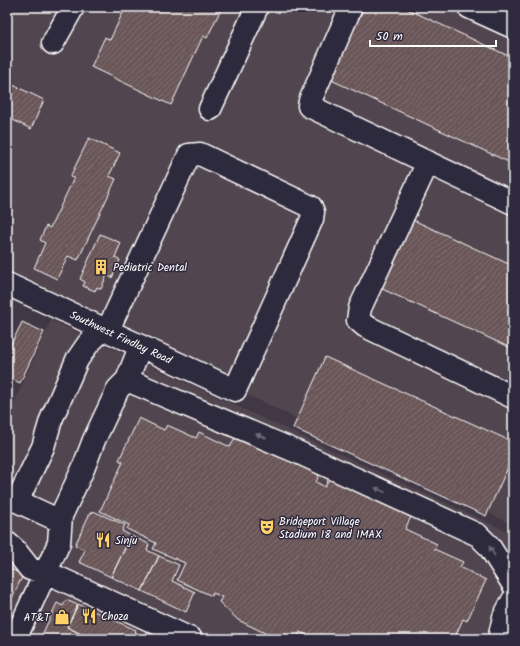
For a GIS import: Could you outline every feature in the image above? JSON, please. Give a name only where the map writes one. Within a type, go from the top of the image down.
[{"type":"street","points":[[53,42],[73,7]]},
{"type":"street","points":[[210,109],[257,7]]},
{"type":"street","points":[[351,7],[309,106],[513,203]]},
{"type":"street","points":[[469,7],[513,27]]},
{"type":"street","name":"Southwest Findlay Road","points":[[7,284],[140,347],[236,390],[312,219],[313,212],[311,207],[200,154],[189,155],[112,321],[97,326]]},
{"type":"street","points":[[428,162],[360,308],[358,320],[365,326],[513,397]]},
{"type":"street","points":[[60,521],[17,501],[43,447],[51,420],[77,360],[92,340],[97,326]]},
{"type":"street","points":[[15,639],[59,543],[60,521],[94,440],[118,390],[128,380],[140,347]]},
{"type":"street","points":[[128,380],[295,451],[478,535],[489,546],[513,584]]},
{"type":"street","points":[[7,530],[14,533],[46,572]]},
{"type":"street","points":[[7,543],[15,550],[30,569],[46,572],[191,639]]},
{"type":"street","points":[[499,639],[504,617],[513,600]]},
{"type":"shaded area","points":[[16,7],[513,7],[513,525],[7,277],[7,21]]},
{"type":"shaded area","points":[[51,320],[513,534],[513,639],[7,639],[7,418]]},
{"type":"building","points":[[117,7],[222,7],[207,38],[203,36],[171,105],[91,67],[105,37],[110,40],[124,10]]},
{"type":"building","points":[[362,7],[403,7],[513,58],[513,164],[329,79]]},
{"type":"building","points":[[7,82],[44,100],[31,129],[7,117]]},
{"type":"building","points":[[89,138],[120,153],[109,176],[116,179],[78,260],[68,256],[57,279],[34,268],[45,243],[40,240],[46,226],[50,228],[74,178],[70,177]]},
{"type":"building","points":[[411,219],[513,266],[513,349],[380,288]]},
{"type":"building","name":"Pediatric Dental","points":[[100,234],[121,243],[115,257],[120,260],[112,278],[107,275],[101,289],[97,287],[95,291],[83,286],[85,282],[80,279]]},
{"type":"building","points":[[22,322],[44,332],[20,383],[7,377],[7,353]]},
{"type":"building","points":[[325,357],[513,442],[513,456],[486,516],[293,428]]},
{"type":"building","name":"Bridgeport Village Stadium 18 and IMAX","points":[[139,418],[164,430],[167,425],[196,438],[199,432],[230,447],[236,436],[322,468],[316,482],[325,487],[331,473],[374,499],[411,517],[405,529],[437,544],[434,549],[463,562],[460,567],[486,580],[467,621],[463,619],[454,639],[307,639],[308,636],[300,632],[297,638],[269,635],[238,620],[219,602],[222,597],[213,593],[212,596],[177,580],[185,563],[153,549],[156,543],[127,529],[129,525],[100,511],[123,462],[119,460]]},
{"type":"building","name":"Sinju","points":[[93,511],[125,525],[122,531],[131,536],[111,577],[79,562],[85,550],[75,545],[90,513]]},
{"type":"building","points":[[131,536],[149,544],[147,550],[159,556],[142,591],[111,577]]},
{"type":"building","points":[[159,556],[179,565],[172,581],[195,592],[186,612],[142,591]]},
{"type":"building","points":[[7,567],[23,575],[7,609]]},
{"type":"building","name":"AT&T","points":[[66,600],[78,605],[67,627],[81,634],[79,639],[40,639],[57,603],[63,606]]},
{"type":"building","name":"Choza","points":[[78,604],[136,630],[132,639],[79,639],[81,634],[67,627]]},
{"type":"building","points":[[135,632],[149,639],[132,639]]},
{"type":"place","name":"Pediatric Dental","points":[[101,267]]},
{"type":"place","name":"Bridgeport Village Stadium 18 and IMAX","points":[[267,527]]},
{"type":"place","name":"Sinju","points":[[103,540]]},
{"type":"place","name":"Choza","points":[[89,616]]},
{"type":"place","name":"AT&T","points":[[62,617]]}]
